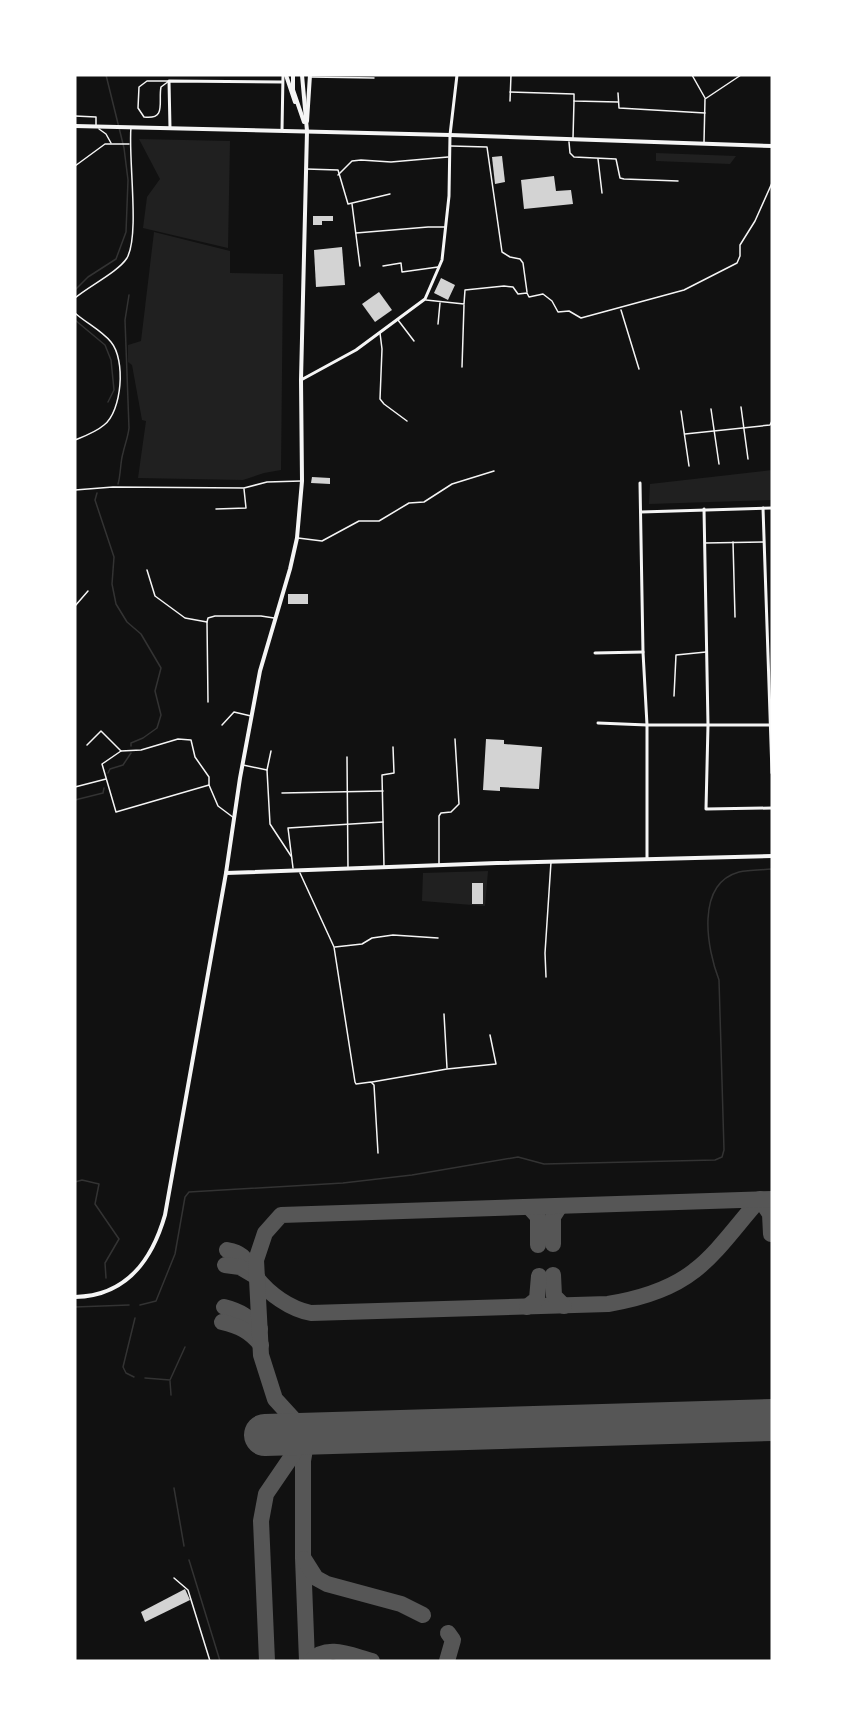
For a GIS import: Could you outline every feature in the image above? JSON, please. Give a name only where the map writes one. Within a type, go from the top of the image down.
[{"type":"street","points":[[282,130],[282,82],[285,75]]},
{"type":"street","points":[[285,75],[307,131]]},
{"type":"street","points":[[293,75],[293,90],[307,131]]},
{"type":"street","points":[[302,75],[307,131]]},
{"type":"street","points":[[301,380],[356,350],[425,300],[442,260],[446,228],[450,135],[457,75]]},
{"type":"street","points":[[75,1297],[100,1294],[119,1285],[137,1272],[149,1257],[159,1237],[165,1215],[226,873],[242,765],[262,663],[291,569],[297,538],[302,481],[301,380],[305,169],[310,76]]},
{"type":"street","points":[[170,128],[169,81],[282,82]]},
{"type":"street","points":[[75,126],[282,130],[772,146]]},
{"type":"street","points":[[640,483],[647,859]]},
{"type":"street","points":[[763,508],[772,773]]},
{"type":"street","points":[[641,512],[772,508]]},
{"type":"street","points":[[704,509],[708,725],[706,809],[772,808]]},
{"type":"street","points":[[595,653],[643,652]]},
{"type":"street","points":[[598,723],[771,725]]},
{"type":"street","points":[[226,873],[551,861],[772,856]]},
{"type":"lane","points":[[510,101],[511,75]]},
{"type":"lane","points":[[692,75],[705,99],[704,144]]},
{"type":"lane","points":[[705,99],[741,75]]},
{"type":"lane","points":[[310,76],[374,78]]},
{"type":"lane","points":[[147,81],[169,81],[161,87],[160,111],[157,116],[144,117],[138,108],[139,87],[147,81]]},
{"type":"lane","points":[[510,92],[574,94],[570,153],[574,157],[616,159],[620,178],[624,179],[678,181]]},
{"type":"lane","points":[[618,93],[619,108],[705,113]]},
{"type":"lane","points":[[574,101],[618,102]]},
{"type":"lane","points":[[75,116],[96,117],[96,127],[105,134],[111,144]]},
{"type":"lane","points":[[75,297],[118,268],[127,257],[131,244],[133,216],[129,144],[131,127]]},
{"type":"lane","points":[[75,166],[105,144],[129,144]]},
{"type":"lane","points":[[450,146],[487,147],[502,252],[520,259],[529,297],[543,294],[552,301],[558,312],[568,311],[581,318],[684,290],[737,263],[740,256],[740,245],[755,221],[772,183]]},
{"type":"lane","points":[[338,175],[352,161],[391,162],[450,157]]},
{"type":"lane","points":[[597,158],[603,193]]},
{"type":"lane","points":[[305,169],[338,170],[348,204],[390,194]]},
{"type":"lane","points":[[352,203],[360,266]]},
{"type":"lane","points":[[356,233],[428,226],[446,228]]},
{"type":"lane","points":[[383,266],[401,263],[402,272],[439,267]]},
{"type":"lane","points":[[462,367],[465,290],[504,286],[513,287],[518,294],[527,293]]},
{"type":"lane","points":[[425,300],[464,304]]},
{"type":"lane","points":[[438,324],[440,302]]},
{"type":"lane","points":[[621,308],[639,369]]},
{"type":"lane","points":[[75,313],[112,343],[118,356],[120,383],[114,414],[105,425],[93,433],[75,440]]},
{"type":"lane","points":[[398,320],[414,341]]},
{"type":"lane","points":[[380,333],[382,349],[380,399],[408,421]]},
{"type":"lane","points":[[741,407],[748,459]]},
{"type":"lane","points":[[711,409],[719,464]]},
{"type":"lane","points":[[681,411],[689,466]]},
{"type":"lane","points":[[685,434],[771,426],[772,421]]},
{"type":"lane","points":[[297,538],[322,541],[359,521],[379,521],[409,503],[423,502],[453,484],[494,471]]},
{"type":"lane","points":[[75,490],[113,487],[244,488],[267,482],[302,481]]},
{"type":"lane","points":[[216,508],[246,508],[244,488]]},
{"type":"lane","points":[[733,542],[735,617]]},
{"type":"lane","points":[[705,543],[764,542]]},
{"type":"lane","points":[[147,570],[155,596],[185,618],[207,621]]},
{"type":"lane","points":[[75,606],[87,591]]},
{"type":"lane","points":[[208,702],[208,618],[261,616],[275,618]]},
{"type":"lane","points":[[674,696],[676,655],[707,652]]},
{"type":"lane","points":[[222,725],[234,712],[252,716]]},
{"type":"lane","points":[[87,745],[101,731],[121,751]]},
{"type":"lane","points":[[209,785],[116,812],[102,764],[121,751],[141,750],[178,739],[191,740],[195,758],[209,777],[209,785],[218,806],[234,818]]},
{"type":"lane","points":[[439,865],[439,816],[445,812],[451,812],[459,804],[455,740]]},
{"type":"lane","points":[[384,868],[382,775],[394,773],[393,747]]},
{"type":"lane","points":[[271,752],[267,770],[270,824],[292,857]]},
{"type":"lane","points":[[347,757],[348,870]]},
{"type":"lane","points":[[242,765],[267,770]]},
{"type":"lane","points":[[75,787],[106,779]]},
{"type":"lane","points":[[282,793],[383,792]]},
{"type":"lane","points":[[293,872],[288,828],[383,822]]},
{"type":"lane","points":[[546,977],[545,952],[551,861]]},
{"type":"lane","points":[[300,872],[334,947],[356,1084],[447,1069],[496,1064],[490,1035]]},
{"type":"lane","points":[[334,947],[362,944],[372,938],[393,935],[438,938]]},
{"type":"lane","points":[[444,1014],[447,1069]]},
{"type":"lane","points":[[371,1082],[374,1090],[378,1153]]},
{"type":"lane","points":[[174,1578],[188,1590],[210,1661]]},
{"type":"shaded area","points":[[139,139],[230,141],[228,248],[143,228],[147,197],[160,179]]},
{"type":"shaded area","points":[[656,153],[736,156],[730,164],[656,161]]},
{"type":"shaded area","points":[[154,232],[230,251],[230,273],[283,274],[281,470],[243,480],[138,478],[146,421],[142,420],[132,365],[128,362],[128,345],[141,341]]},
{"type":"shaded area","points":[[772,470],[772,500],[649,504],[650,484]]},
{"type":"shaded area","points":[[488,871],[485,906],[422,901],[423,873]]},
{"type":"building","points":[[502,156],[505,182],[495,184],[492,157]]},
{"type":"building","points":[[554,176],[556,191],[571,190],[573,204],[524,209],[521,180]]},
{"type":"building","points":[[313,216],[333,216],[333,221],[322,221],[322,225],[313,225]]},
{"type":"building","points":[[342,247],[345,285],[316,287],[314,250]]},
{"type":"building","points":[[441,278],[455,285],[448,300],[434,293]]},
{"type":"building","points":[[379,292],[392,310],[375,322],[362,304]]},
{"type":"building","points":[[312,477],[330,478],[330,484],[311,483]]},
{"type":"building","points":[[288,594],[308,594],[308,604],[288,604]]},
{"type":"building","points":[[486,739],[504,740],[504,744],[542,747],[539,789],[500,787],[500,791],[483,790]]},
{"type":"building","points":[[472,883],[483,883],[483,904],[472,904]]},
{"type":"building","points":[[185,1589],[190,1600],[145,1622],[141,1612]]},
{"type":"waterway","points":[[75,290],[88,277],[116,259],[126,232],[128,180],[124,148],[106,75]]},
{"type":"waterway","points":[[118,484],[129,428],[125,320],[129,295]]},
{"type":"waterway","points":[[75,320],[105,345],[111,360],[114,390],[108,402]]},
{"type":"waterway","points":[[97,493],[95,500],[114,557],[112,584],[116,604],[127,622],[141,634],[161,668],[155,691],[161,715],[157,728],[131,743],[131,746]]},
{"type":"waterway","points":[[108,773],[110,769],[123,765],[131,753]]},
{"type":"waterway","points":[[75,800],[103,793],[104,788]]},
{"type":"waterway","points":[[140,1305],[156,1301],[175,1254],[185,1197],[189,1192],[343,1183],[412,1175],[518,1157],[544,1164],[715,1160],[722,1157],[724,1150],[719,980],[708,935],[710,903],[716,890],[725,879],[739,872],[772,869]]},
{"type":"waterway","points":[[75,1182],[82,1180],[99,1184],[95,1204],[119,1239],[105,1263],[106,1278]]},
{"type":"waterway","points":[[75,1307],[129,1305]]},
{"type":"waterway","points":[[134,1377],[126,1373],[123,1367],[135,1318]]},
{"type":"waterway","points":[[145,1378],[170,1380],[185,1347]]},
{"type":"waterway","points":[[170,1381],[171,1395]]},
{"type":"waterway","points":[[174,1488],[184,1546]]},
{"type":"waterway","points":[[189,1560],[220,1661]]},
{"type":"taxiway","points":[[227,1250],[243,1256],[256,1277],[274,1295],[295,1308],[311,1313],[608,1304],[653,1293],[685,1278],[703,1264],[760,1199],[770,1214],[771,1234]]},
{"type":"taxiway","points":[[307,1434],[275,1399],[261,1355],[256,1260],[265,1233],[281,1215],[772,1199]]},
{"type":"taxiway","points":[[553,1244],[553,1217],[560,1206]]},
{"type":"taxiway","points":[[529,1207],[538,1217],[538,1245]]},
{"type":"taxiway","points":[[225,1265],[240,1267],[257,1277]]},
{"type":"taxiway","points":[[553,1275],[554,1296],[564,1306]]},
{"type":"taxiway","points":[[527,1307],[537,1299],[539,1276]]},
{"type":"taxiway","points":[[224,1307],[244,1315],[260,1329]]},
{"type":"taxiway","points":[[222,1322],[244,1330],[261,1345]]},
{"type":"taxiway","points":[[267,1661],[261,1521],[266,1494],[307,1434]]},
{"type":"taxiway","points":[[307,1438],[303,1461],[303,1558],[307,1661]]},
{"type":"taxiway","points":[[304,1559],[316,1578],[327,1584],[401,1604],[423,1615]]},
{"type":"taxiway","points":[[447,1661],[453,1640],[448,1633]]},
{"type":"taxiway","points":[[311,1661],[317,1656],[332,1652],[372,1661]]},
{"type":"runway","points":[[265,1435],[772,1420]]}]
